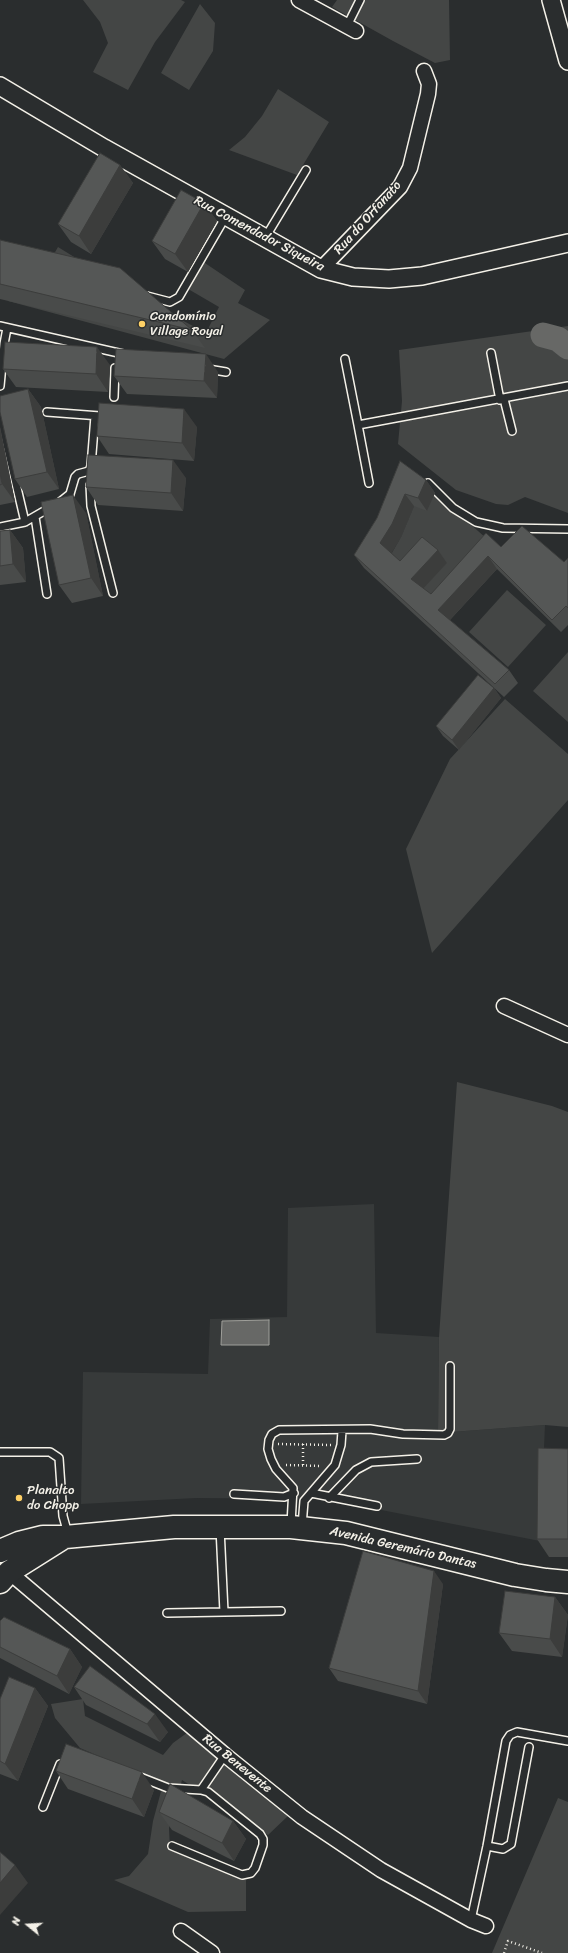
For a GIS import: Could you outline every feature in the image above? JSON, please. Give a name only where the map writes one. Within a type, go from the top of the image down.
[{"type":"main road","name":"Avenida Geremário Dantas","points":[[6,1542],[43,1537],[67,1537],[174,1527],[297,1527],[346,1533],[515,1575],[568,1582]]},
{"type":"main road","points":[[5,1577],[67,1537]]},
{"type":"street","points":[[299,0],[352,28]]},
{"type":"street","points":[[551,0],[568,60]]},
{"type":"street","name":"Rua do Orfanato","points":[[321,269],[400,187],[410,168],[428,94],[428,84],[424,71]]},
{"type":"street","name":"Rua Comendador Siqueira","points":[[0,86],[104,148],[321,269],[353,277],[389,279],[422,276],[568,243]]},
{"type":"street","points":[[504,1006],[568,1035]]},
{"type":"street","name":"Rua Benevente","points":[[5,1577],[302,1817],[381,1870],[471,1920],[486,1926]]},
{"type":"street","points":[[181,1931],[212,1953]]},
{"type":"lane","points":[[352,28],[360,0]]},
{"type":"lane","points":[[265,238],[306,170]]},
{"type":"lane","points":[[145,295],[170,302],[179,298],[226,216]]},
{"type":"lane","points":[[0,386],[4,327],[132,355]]},
{"type":"lane","points":[[114,397],[116,352]]},
{"type":"lane","points":[[491,352],[502,399],[512,431]]},
{"type":"lane","points":[[345,359],[369,483]]},
{"type":"lane","points":[[202,368],[226,372]]},
{"type":"lane","points":[[358,425],[568,386]]},
{"type":"lane","points":[[47,412],[110,417]]},
{"type":"lane","points":[[0,415],[25,522]]},
{"type":"lane","points":[[95,416],[91,506],[113,593]]},
{"type":"lane","points":[[0,527],[25,522],[61,502],[70,494],[75,477],[78,474],[93,468]]},
{"type":"lane","points":[[428,482],[454,508],[476,522],[503,528],[568,529]]},
{"type":"lane","points":[[35,517],[47,594]]},
{"type":"lane","points":[[297,1527],[293,1488],[276,1469],[268,1449],[269,1440],[272,1434],[279,1430],[342,1431],[370,1429],[403,1434],[444,1435],[448,1433],[450,1429],[450,1366]]},
{"type":"lane","points":[[297,1527],[304,1500],[335,1465],[341,1445],[342,1431]]},
{"type":"lane","points":[[0,1452],[50,1452],[59,1458],[63,1516],[67,1537]]},
{"type":"lane","points":[[329,1498],[356,1470],[371,1462],[417,1459]]},
{"type":"lane","points":[[311,1493],[329,1498],[377,1506]]},
{"type":"lane","points":[[234,1494],[284,1497],[294,1496],[304,1500]]},
{"type":"lane","points":[[220,1526],[224,1612]]},
{"type":"lane","points":[[167,1613],[281,1611]]},
{"type":"lane","points":[[471,1920],[487,1846],[506,1741],[510,1735],[517,1732],[568,1741]]},
{"type":"lane","points":[[487,1846],[503,1849],[511,1844],[529,1747]]},
{"type":"lane","points":[[43,1807],[64,1755]]},
{"type":"lane","points":[[201,1790],[225,1755]]},
{"type":"lane","points":[[134,1774],[168,1788],[201,1790],[208,1792],[260,1834],[263,1839],[263,1845],[255,1868],[251,1873],[242,1875],[172,1846]]},
{"type":"path","points":[[272,1443],[333,1443],[333,1450]]},
{"type":"path","points":[[303,1444],[303,1465]]},
{"type":"path","points":[[279,1465],[328,1466]]},
{"type":"path","points":[[504,1953],[508,1941],[542,1953]]},
{"type":"shaded area","points":[[83,0],[181,0],[185,2],[155,42],[128,90],[93,72],[108,43],[100,22]]},
{"type":"shaded area","points":[[337,0],[449,0],[450,60],[435,63],[393,41],[332,7]]},
{"type":"shaded area","points":[[200,4],[215,23],[213,51],[189,90],[161,73]]},
{"type":"shaded area","points":[[278,89],[329,122],[297,175],[229,150],[245,137],[262,116]]},
{"type":"shaded area","points":[[58,247],[139,297],[206,333],[219,307],[183,286],[199,259],[245,290],[238,303],[270,320],[224,359],[8,301],[20,265],[46,268]]},
{"type":"shaded area","points":[[568,326],[568,513],[525,497],[508,505],[496,504],[456,490],[398,444],[402,401],[399,350]]},
{"type":"shaded area","points":[[435,493],[495,546],[440,607],[390,556],[401,537],[414,506]]},
{"type":"shaded area","points":[[507,590],[546,625],[508,667],[469,632]]},
{"type":"shaded area","points":[[568,652],[568,722],[533,691]]},
{"type":"shaded area","points":[[505,699],[568,754],[568,800],[432,953],[406,849],[450,759]]},
{"type":"shaded area","points":[[457,1082],[552,1106],[568,1112],[568,1427],[545,1425],[438,1433],[439,1337]]},
{"type":"shaded area","points":[[374,1204],[376,1333],[439,1337],[438,1433],[545,1425],[540,1541],[325,1499],[196,1498],[81,1504],[83,1372],[208,1374],[210,1319],[287,1317],[288,1208]]},
{"type":"shaded area","points":[[269,1320],[269,1345],[221,1345],[222,1321]]},
{"type":"shaded area","points":[[83,1699],[85,1716],[163,1755],[173,1743],[191,1730],[289,1815],[268,1835],[182,1780],[169,1828],[170,1850],[246,1880],[246,1911],[188,1912],[114,1880],[129,1876],[148,1854],[153,1821],[163,1784],[80,1748],[55,1718],[51,1704]]},
{"type":"shaded area","points":[[558,1798],[568,1802],[568,1953],[492,1953]]},
{"type":"building","points":[[100,153],[120,165],[79,236],[58,224]]},
{"type":"building","points":[[181,190],[204,203],[175,254],[152,241]]},
{"type":"building","name":"Condomínio Village Royal","points":[[0,240],[120,268],[192,330],[0,284]]},
{"type":"building","points":[[5,342],[97,347],[96,374],[3,369]]},
{"type":"building","points":[[116,349],[206,354],[204,381],[114,376]]},
{"type":"building","points":[[28,389],[47,472],[15,479],[0,412],[0,396]]},
{"type":"building","points":[[99,403],[184,409],[182,443],[97,436]]},
{"type":"building","points":[[88,455],[173,460],[171,493],[86,487]]},
{"type":"building","points":[[400,461],[426,480],[418,498],[405,494],[392,524],[380,543],[400,561],[422,537],[438,550],[411,579],[431,594],[486,533],[501,547],[522,526],[564,562],[568,558],[568,608],[566,606],[552,620],[488,556],[438,610],[509,670],[495,684],[354,555],[377,518]]},
{"type":"building","points":[[0,473],[2,484],[0,485]]},
{"type":"building","points":[[73,495],[91,578],[59,585],[41,502]]},
{"type":"building","points":[[10,530],[13,564],[0,566],[0,531]]},
{"type":"building","points":[[478,675],[494,688],[452,740],[436,726]]},
{"type":"building","points":[[538,1448],[568,1449],[568,1539],[537,1539]]},
{"type":"building","points":[[363,1551],[434,1571],[418,1691],[329,1668]]},
{"type":"building","points":[[505,1591],[555,1597],[550,1639],[499,1633]]},
{"type":"building","points":[[4,1617],[70,1649],[57,1676],[0,1647],[0,1621]]},
{"type":"building","points":[[90,1666],[155,1714],[147,1724],[74,1687]]},
{"type":"building","points":[[9,1677],[35,1688],[5,1764],[0,1761],[0,1699]]},
{"type":"building","points":[[66,1744],[142,1772],[132,1799],[56,1771]]},
{"type":"building","points":[[170,1784],[233,1821],[222,1843],[159,1812]]},
{"type":"building","points":[[0,1852],[15,1865],[0,1883]]},
{"type":"waterway","points":[[543,335],[558,339],[568,347]]},
{"type":"place","name":"Condomínio Village Royal","points":[[142,324]]},
{"type":"place","name":"Planalto do Chopp","points":[[19,1498]]}]
